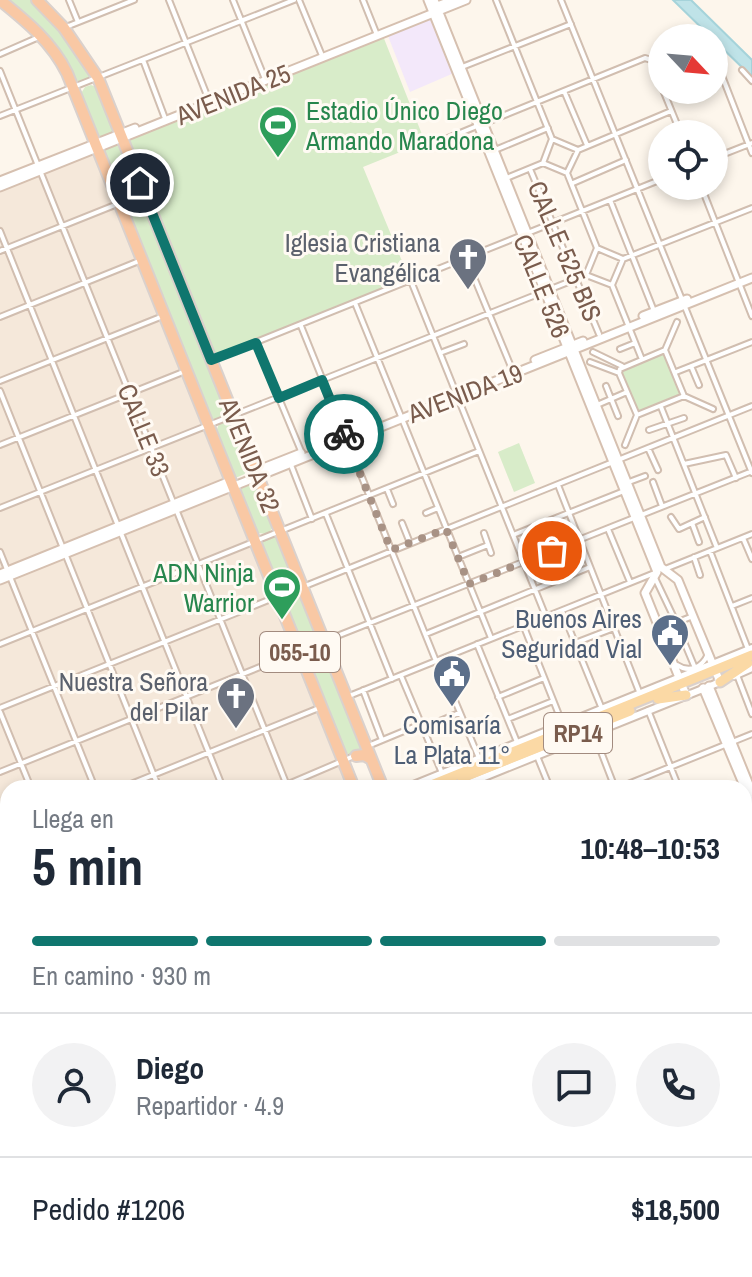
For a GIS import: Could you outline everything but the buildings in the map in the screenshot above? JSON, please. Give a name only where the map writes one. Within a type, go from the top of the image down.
[{"type":"highway","name":"055-10","points":[[0,0],[40,35],[60,59],[79,90]]},
{"type":"highway","name":"055-10","points":[[37,0],[64,28],[98,78]]},
{"type":"highway","name":"AVENIDA 32","points":[[98,78],[380,780]]},
{"type":"highway","name":"AVENIDA 32","points":[[79,90],[97,146],[187,370],[214,427],[232,483],[351,780]]},
{"type":"highway","points":[[356,756],[364,755],[371,759]]},
{"type":"main road","name":"AVENIDA 25","points":[[0,184],[322,56],[453,0]]},
{"type":"main road","name":"AVENIDA 25","points":[[433,7],[466,0]]},
{"type":"main road","name":"CALLE 526","points":[[433,7],[638,516],[658,573]]},
{"type":"main road","name":"AVENIDA 19","points":[[570,348],[752,275]]},
{"type":"main road","name":"AVENIDA 19","points":[[4,575],[513,372],[654,311],[684,303]]},
{"type":"main road","name":"CALLE 526","points":[[570,348],[597,405],[616,461]]},
{"type":"main road","name":"AVENIDA 19","points":[[257,473],[290,463],[302,455]]},
{"type":"main road","points":[[683,686],[646,591],[658,573],[678,580],[717,673]]},
{"type":"main road","points":[[656,697],[750,658]]},
{"type":"main road","points":[[717,673],[750,658]]},
{"type":"main road","points":[[656,697],[683,686]]},
{"type":"main road","points":[[706,687],[743,780]]},
{"type":"main road","name":"RP14","points":[[447,780],[656,697]]},
{"type":"main road","points":[[602,709],[631,707]]},
{"type":"main road","points":[[610,726],[631,707]]},
{"type":"main road","name":"RP14","points":[[455,780],[481,768]]},
{"type":"street","points":[[69,0],[78,22]]},
{"type":"street","points":[[64,28],[120,3],[134,0]]},
{"type":"street","points":[[169,0],[209,101]]},
{"type":"street","points":[[233,0],[265,79]]},
{"type":"street","points":[[0,116],[79,90],[98,78],[297,0],[322,56]]},
{"type":"street","points":[[363,0],[376,34]]},
{"type":"street","points":[[496,0],[552,139],[543,163],[503,180]]},
{"type":"street","points":[[325,641],[752,472],[561,0]]},
{"type":"street","points":[[458,69],[571,24]]},
{"type":"street","points":[[0,54],[36,40],[40,35]]},
{"type":"street","points":[[426,147],[593,78],[648,59]]},
{"type":"street","points":[[143,60],[166,119]]},
{"type":"street","points":[[742,70],[752,81]]},
{"type":"street","name":"CALLE 33","points":[[0,71],[285,780]]},
{"type":"street","points":[[728,90],[752,153]]},
{"type":"street","points":[[564,91],[587,145]]},
{"type":"street","points":[[668,104],[675,120]]},
{"type":"street","points":[[567,173],[578,150],[671,111]]},
{"type":"street","points":[[492,152],[548,128]]},
{"type":"street","points":[[552,139],[578,150]]},
{"type":"street","points":[[728,153],[750,144]]},
{"type":"street","points":[[572,183],[626,160]]},
{"type":"street","points":[[543,163],[567,173],[597,248],[586,275]]},
{"type":"street","name":"CALLE 525 BIS","points":[[530,169],[599,334]]},
{"type":"street","points":[[0,251],[120,203],[136,195],[141,185]]},
{"type":"street","points":[[211,360],[648,185]]},
{"type":"street","points":[[610,200],[654,311]]},
{"type":"street","points":[[707,200],[752,316]]},
{"type":"street","points":[[641,358],[612,285],[623,259],[752,208]]},
{"type":"street","points":[[0,231],[220,780]]},
{"type":"street","points":[[597,248],[623,259]]},
{"type":"street","points":[[466,258],[513,372]]},
{"type":"street","points":[[0,317],[143,259]]},
{"type":"street","points":[[0,508],[151,448],[214,427],[234,416],[575,278],[586,275],[612,285]]},
{"type":"street","points":[[411,280],[546,617]]},
{"type":"street","points":[[355,303],[491,639]]},
{"type":"street","points":[[0,381],[165,315]]},
{"type":"street","points":[[625,445],[637,415],[619,373],[622,366],[665,350],[677,322]]},
{"type":"street","points":[[301,325],[484,780]]},
{"type":"street","points":[[676,372],[752,342]]},
{"type":"street","points":[[256,343],[302,455]]},
{"type":"street","points":[[620,349],[635,343]]},
{"type":"street","points":[[440,353],[464,344]]},
{"type":"street","points":[[665,350],[684,396],[713,409]]},
{"type":"street","points":[[593,352],[622,366]]},
{"type":"street","points":[[590,362],[619,373]]},
{"type":"street","points":[[691,366],[699,385]]},
{"type":"street","points":[[0,445],[187,370]]},
{"type":"street","points":[[606,386],[618,416]]},
{"type":"street","points":[[0,391],[156,780]]},
{"type":"street","points":[[597,405],[627,392]]},
{"type":"street","points":[[637,415],[684,396]]},
{"type":"street","points":[[303,587],[752,406]]},
{"type":"street","points":[[661,407],[717,548]]},
{"type":"street","points":[[649,430],[684,418]]},
{"type":"street","points":[[648,448],[658,470]]},
{"type":"street","points":[[0,644],[479,451]]},
{"type":"street","points":[[684,464],[726,455],[736,478]]},
{"type":"street","points":[[290,463],[312,519]]},
{"type":"street","points":[[513,535],[569,513],[645,476]]},
{"type":"street","points":[[653,482],[662,507]]},
{"type":"street","points":[[558,485],[640,694]]},
{"type":"street","points":[[387,489],[393,504]]},
{"type":"street","points":[[426,513],[438,508]]},
{"type":"street","points":[[326,513],[392,679]]},
{"type":"street","points":[[671,517],[679,529],[705,517]]},
{"type":"street","points":[[402,523],[410,543]]},
{"type":"street","points":[[692,523],[699,542]]},
{"type":"street","points":[[608,529],[630,583]]},
{"type":"street","points":[[484,533],[491,553]]},
{"type":"street","points":[[347,697],[752,534]]},
{"type":"street","points":[[743,538],[752,559]]},
{"type":"street","points":[[458,557],[488,545]]},
{"type":"street","points":[[710,551],[750,658],[737,675]]},
{"type":"street","points":[[0,552],[4,575],[32,631],[92,780]]},
{"type":"street","points":[[694,557],[700,575]]},
{"type":"street","points":[[674,565],[678,580]]},
{"type":"street","points":[[425,634],[590,567]]},
{"type":"street","name":"CALLE 526","points":[[658,573],[695,668]]},
{"type":"street","points":[[638,580],[646,591]]},
{"type":"street","points":[[28,780],[0,710],[278,596]]},
{"type":"street","points":[[731,606],[752,598]]},
{"type":"street","points":[[562,610],[602,709]]},
{"type":"street","points":[[660,629],[693,616]]},
{"type":"street","points":[[524,626],[563,725]]},
{"type":"street","points":[[536,658],[614,628]]},
{"type":"street","points":[[477,644],[517,743]]},
{"type":"street","points":[[0,772],[300,651]]},
{"type":"street","points":[[675,664],[683,669],[695,668],[706,659],[708,653]]},
{"type":"street","points":[[425,780],[442,773],[537,756],[590,724],[602,709],[640,694],[683,686],[706,687],[717,673],[737,675]]},
{"type":"street","points":[[400,675],[442,773]]},
{"type":"street","points":[[737,675],[752,714]]},
{"type":"street","points":[[498,697],[544,678]]},
{"type":"street","points":[[467,780],[517,743],[563,725],[610,726],[648,710],[683,686]]},
{"type":"street","points":[[363,690],[382,740]]},
{"type":"street","points":[[508,719],[553,701]]},
{"type":"street","points":[[141,780],[322,707]]},
{"type":"street","points":[[648,710],[676,780]]},
{"type":"street","points":[[301,780],[344,762],[382,740],[459,713]]},
{"type":"street","points":[[590,724],[613,780]]},
{"type":"street","points":[[636,780],[752,734]]},
{"type":"street","points":[[537,756],[547,780]]},
{"type":"shaded area","points":[[430,19],[454,73],[410,92],[388,36]]},
{"type":"shaded area","points":[[96,153],[227,479],[0,571],[0,190]]},
{"type":"shaded area","points":[[230,489],[348,780],[0,780],[0,582]]},
{"type":"green space","points":[[2,0],[33,0],[49,14],[96,77],[83,83],[73,79]]},
{"type":"green space","points":[[383,36],[425,142],[363,167],[409,278],[213,356],[128,138]]},
{"type":"green space","points":[[91,85],[99,88],[118,133],[98,141],[80,95],[85,87]]},
{"type":"green space","points":[[122,141],[139,184],[136,193],[127,197],[120,195],[101,150]]},
{"type":"green space","points":[[142,193],[231,414],[211,422],[124,205]]},
{"type":"green space","points":[[663,353],[681,395],[639,412],[621,371],[624,367]]},
{"type":"green space","points":[[225,422],[236,426],[254,470],[233,479],[215,434],[219,424]]},
{"type":"green space","points":[[519,443],[535,483],[514,492],[498,452]]},
{"type":"green space","points":[[257,479],[274,525],[268,534],[257,533],[237,487]]},
{"type":"green space","points":[[279,534],[365,746],[355,753],[348,754],[342,749],[259,543]]},
{"type":"water","points":[[673,0],[691,0],[715,24],[698,24]]},
{"type":"water","points":[[728,36],[752,60],[752,77],[728,54]]},
{"type":"way so far","points":[[344,434],[391,550],[446,529],[469,584],[552,551]]},
{"type":"place","name":"Estadio Único Diego Armando Maradona","points":[[278,159]]},
{"type":"place","name":"Iglesia Cristiana Evangélica","points":[[468,291]]},
{"type":"place","name":"ADN Ninja Warrior","points":[[282,621]]},
{"type":"place","name":"Buenos Aires Seguridad Vial","points":[[670,667]]},
{"type":"place","name":"Comisaría La Plata 11°","points":[[452,708]]},
{"type":"place","name":"Nuestra Señora del Pilar","points":[[236,730]]},
{"type":"route","points":[[140,183],[211,360],[256,343],[279,398],[322,380],[344,434]]}]
